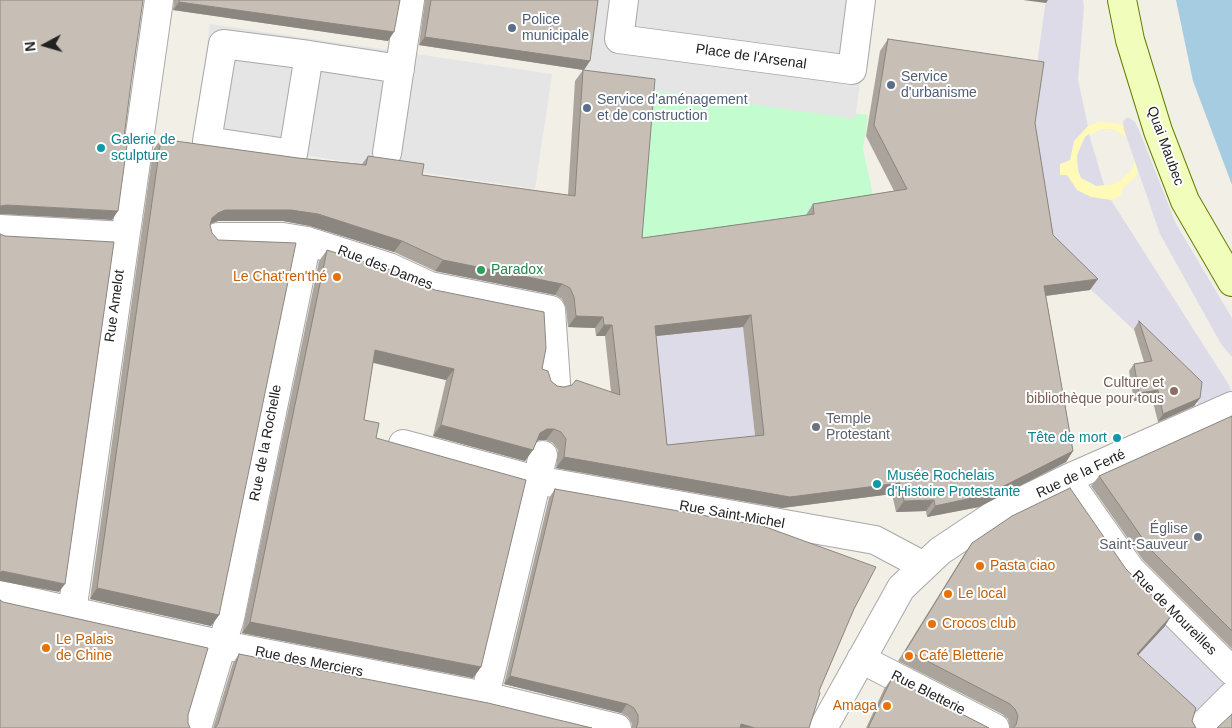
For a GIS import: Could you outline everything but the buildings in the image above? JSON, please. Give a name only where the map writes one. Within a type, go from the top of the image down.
[{"type":"main road","name":"Quai Maubec","points":[[1122,0],[1130,40],[1158,131],[1185,201],[1232,282]]},
{"type":"street","name":"Rue Amelot","points":[[72,612],[159,0]]},
{"type":"street","points":[[387,153],[410,0]]},
{"type":"street","name":"Place de l'Arsenal","points":[[624,0],[619,39],[852,70],[861,0]]},
{"type":"street","points":[[309,55],[293,154],[207,141],[223,44],[309,55],[400,69]]},
{"type":"street","points":[[0,229],[125,236]]},
{"type":"street","name":"Rue des Dames","points":[[218,236],[283,237],[307,241],[389,266],[430,286],[551,310],[556,383]]},
{"type":"street","name":"Rue de la Rochelle","points":[[198,728],[223,645],[307,241]]},
{"type":"street","name":"Rue de la Ferté","points":[[823,728],[901,588],[922,565],[998,513],[1069,478],[1232,406]]},
{"type":"street","name":"Rue Saint-Michel","points":[[403,444],[540,467],[875,540],[922,565]]},
{"type":"street","points":[[485,696],[540,467]]},
{"type":"street","name":"Rue de Moureilles","points":[[1069,478],[1077,493],[1131,570],[1232,671]]},
{"type":"street","name":"Rue des Merciers","points":[[0,595],[223,645],[485,696],[528,718],[618,728]]},
{"type":"street","name":"Rue Bletterie","points":[[860,659],[995,728]]},
{"type":"street","points":[[1200,728],[1232,696]]},
{"type":"sand","points":[[1099,122],[1115,123],[1124,126],[1133,134],[1138,144],[1141,156],[1136,176],[1123,188],[1120,196],[1111,200],[1091,197],[1077,190],[1067,175],[1060,176],[1060,164],[1070,160],[1074,141],[1088,126]],"holes":[[[1101,129],[1112,129],[1125,136],[1132,144],[1136,157],[1132,170],[1121,180],[1111,185],[1096,186],[1081,178],[1078,170],[1077,155],[1085,137]]]},
{"type":"green space","points":[[647,90],[868,115],[863,149],[875,204],[597,255]]},
{"type":"shaded area","points":[[551,0],[872,0],[855,119],[583,80],[593,6]]},
{"type":"shaded area","points":[[1046,0],[1083,0],[1084,7],[1078,80],[1088,126],[1074,141],[1070,160],[1060,164],[1060,175],[1067,175],[1077,190],[1091,197],[1111,200],[1229,385],[1232,394],[1201,406],[1157,352],[1045,246],[1027,135]]},
{"type":"shaded area","points":[[210,24],[552,74],[535,189],[193,139]]},
{"type":"shaded area","points":[[1128,117],[1135,122],[1139,130],[1176,224],[1232,318],[1232,357],[1221,344],[1160,234],[1124,130],[1123,121]]},
{"type":"shaded area","points":[[1089,134],[1104,185],[1096,186],[1081,178],[1078,170],[1077,155],[1085,137]]},
{"type":"shaded area","points":[[743,327],[756,446],[659,457],[647,337]]},
{"type":"shaded area","points":[[1175,614],[1232,671],[1232,710],[1199,728],[1130,664]]},
{"type":"water","points":[[1176,0],[1232,0],[1232,185],[1193,81]]},
{"type":"place","name":"Police municipale","points":[[512,28]]},
{"type":"place","name":"Service d'urbanisme","points":[[891,85]]},
{"type":"place","name":"Service d'aménagement et de construction","points":[[587,108]]},
{"type":"place","name":"Galerie de sculpture","points":[[101,148]]},
{"type":"place","name":"Paradox","points":[[481,270]]},
{"type":"place","name":"Le Chat'ren'thé","points":[[337,277]]},
{"type":"place","name":"Culture et bibliothèque pour tous","points":[[1174,391]]},
{"type":"place","name":"Temple Protestant","points":[[816,427]]},
{"type":"place","name":"Tête de mort","points":[[1117,438]]},
{"type":"place","name":"Musée Rochelais d'Histoire Protestante","points":[[877,484]]},
{"type":"place","name":"Église Saint-Sauveur","points":[[1198,537]]},
{"type":"place","name":"Pasta ciao","points":[[980,566]]},
{"type":"place","name":"Le local","points":[[948,594]]},
{"type":"place","name":"Crocos club","points":[[932,624]]},
{"type":"place","name":"Le Palais de Chine","points":[[46,648]]},
{"type":"place","name":"Café Bletterie","points":[[909,656]]},
{"type":"place","name":"Amaga","points":[[887,706]]}]
